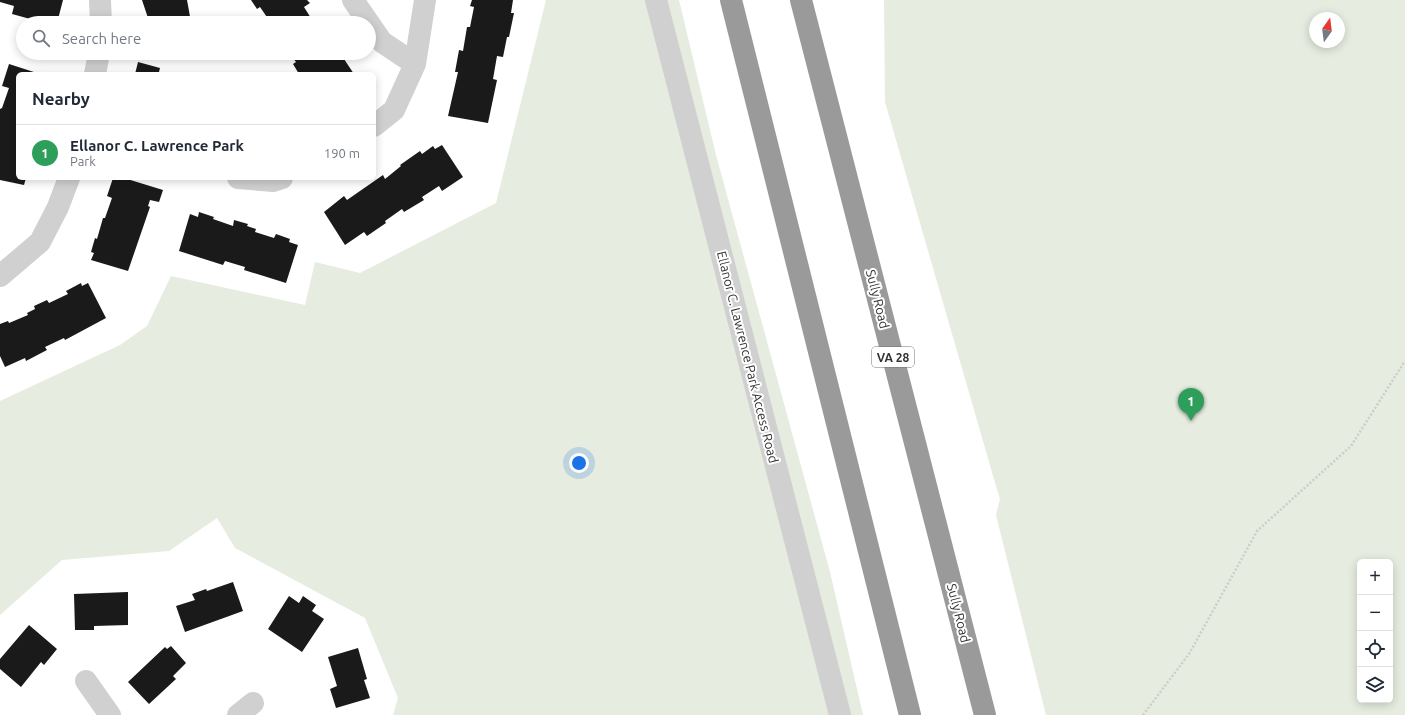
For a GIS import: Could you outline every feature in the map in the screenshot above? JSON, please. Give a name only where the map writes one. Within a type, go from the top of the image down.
[{"type":"highway","points":[[731,0],[910,715]]},
{"type":"highway","name":"Sully Road","points":[[801,0],[985,715]]},
{"type":"street","points":[[100,0],[101,16]]},
{"type":"street","points":[[353,0],[364,16]]},
{"type":"street","points":[[376,124],[394,110],[415,64],[425,0]]},
{"type":"street","name":"Ellanor C. Lawrence Park Access Road","points":[[656,0],[840,715]]},
{"type":"street","points":[[376,33],[382,42],[415,64]]},
{"type":"street","points":[[95,72],[98,60]]},
{"type":"street","points":[[0,276],[40,242],[58,207],[67,180]]},
{"type":"street","points":[[261,180],[276,180]]},
{"type":"street","points":[[86,681],[110,715]]},
{"type":"path","points":[[1143,715],[1189,654],[1257,531],[1351,446],[1405,361]]},
{"type":"shaded area","points":[[546,0],[679,0],[716,155],[830,572],[863,715],[393,715],[398,698],[365,618],[235,548],[217,518],[169,551],[62,560],[0,615],[0,401],[120,345],[147,326],[171,276],[305,305],[315,262],[360,273],[496,203]]},
{"type":"shaded area","points":[[884,0],[1405,0],[1405,715],[1046,715],[996,515],[1000,499],[885,102]]},
{"type":"building","points":[[0,0],[63,0],[59,16],[19,16],[12,14],[14,6],[0,2]]},
{"type":"building","points":[[142,0],[187,0],[190,16],[147,16]]},
{"type":"building","points":[[251,0],[307,0],[310,3],[304,7],[310,16],[266,16],[260,7],[257,9]]},
{"type":"building","points":[[472,0],[513,0],[511,13],[514,13],[509,37],[507,37],[503,57],[497,56],[493,79],[497,80],[488,123],[448,116],[458,72],[455,72],[459,50],[463,51],[467,27],[470,27],[474,7],[470,6]]},
{"type":"building","points":[[294,60],[345,60],[353,72],[298,72],[293,64],[296,62]]},
{"type":"building","points":[[138,62],[160,68],[159,72],[136,72]]},
{"type":"building","points":[[9,64],[34,72],[16,72],[16,180],[25,180],[24,185],[0,180],[0,109],[2,108],[9,88],[2,86]]},
{"type":"building","points":[[442,145],[463,177],[442,191],[439,186],[422,197],[424,200],[404,212],[402,209],[385,221],[386,223],[367,236],[364,232],[345,245],[324,212],[344,196],[347,200],[383,175],[385,179],[401,166],[400,165],[420,151],[422,154],[433,146],[435,149]]},
{"type":"building","points":[[112,180],[130,180],[163,190],[159,202],[150,200],[148,206],[150,207],[128,271],[91,260],[94,253],[91,252],[95,238],[97,239],[103,218],[105,218],[112,198],[107,196]]},
{"type":"building","points":[[199,212],[233,226],[234,220],[248,224],[247,226],[256,229],[255,232],[274,238],[276,234],[290,239],[289,242],[298,245],[286,283],[244,270],[245,267],[225,261],[223,265],[179,251],[190,214],[198,217]]},
{"type":"building","points":[[81,283],[82,286],[88,283],[106,318],[65,340],[64,338],[45,347],[47,350],[26,361],[25,358],[5,367],[0,356],[0,324],[8,321],[9,323],[28,315],[27,313],[35,309],[34,306],[47,300],[49,303],[68,294],[66,291]]},
{"type":"building","points":[[233,582],[243,611],[185,632],[176,606],[195,600],[192,594],[206,589],[207,591]]},
{"type":"building","points":[[128,592],[128,625],[94,626],[94,630],[75,630],[74,594]]},
{"type":"building","points":[[289,596],[299,603],[303,596],[316,605],[312,611],[324,619],[302,652],[268,629]]},
{"type":"building","points":[[29,625],[57,649],[44,665],[41,662],[21,687],[0,669],[0,659]]},
{"type":"building","points":[[171,646],[186,663],[173,676],[176,679],[149,704],[128,682],[165,647],[167,649]]},
{"type":"building","points":[[358,648],[367,679],[364,680],[370,698],[336,708],[330,689],[337,686],[328,657]]},
{"type":"place","name":"Ellanor C. Lawrence Park","points":[[1191,421]]}]
